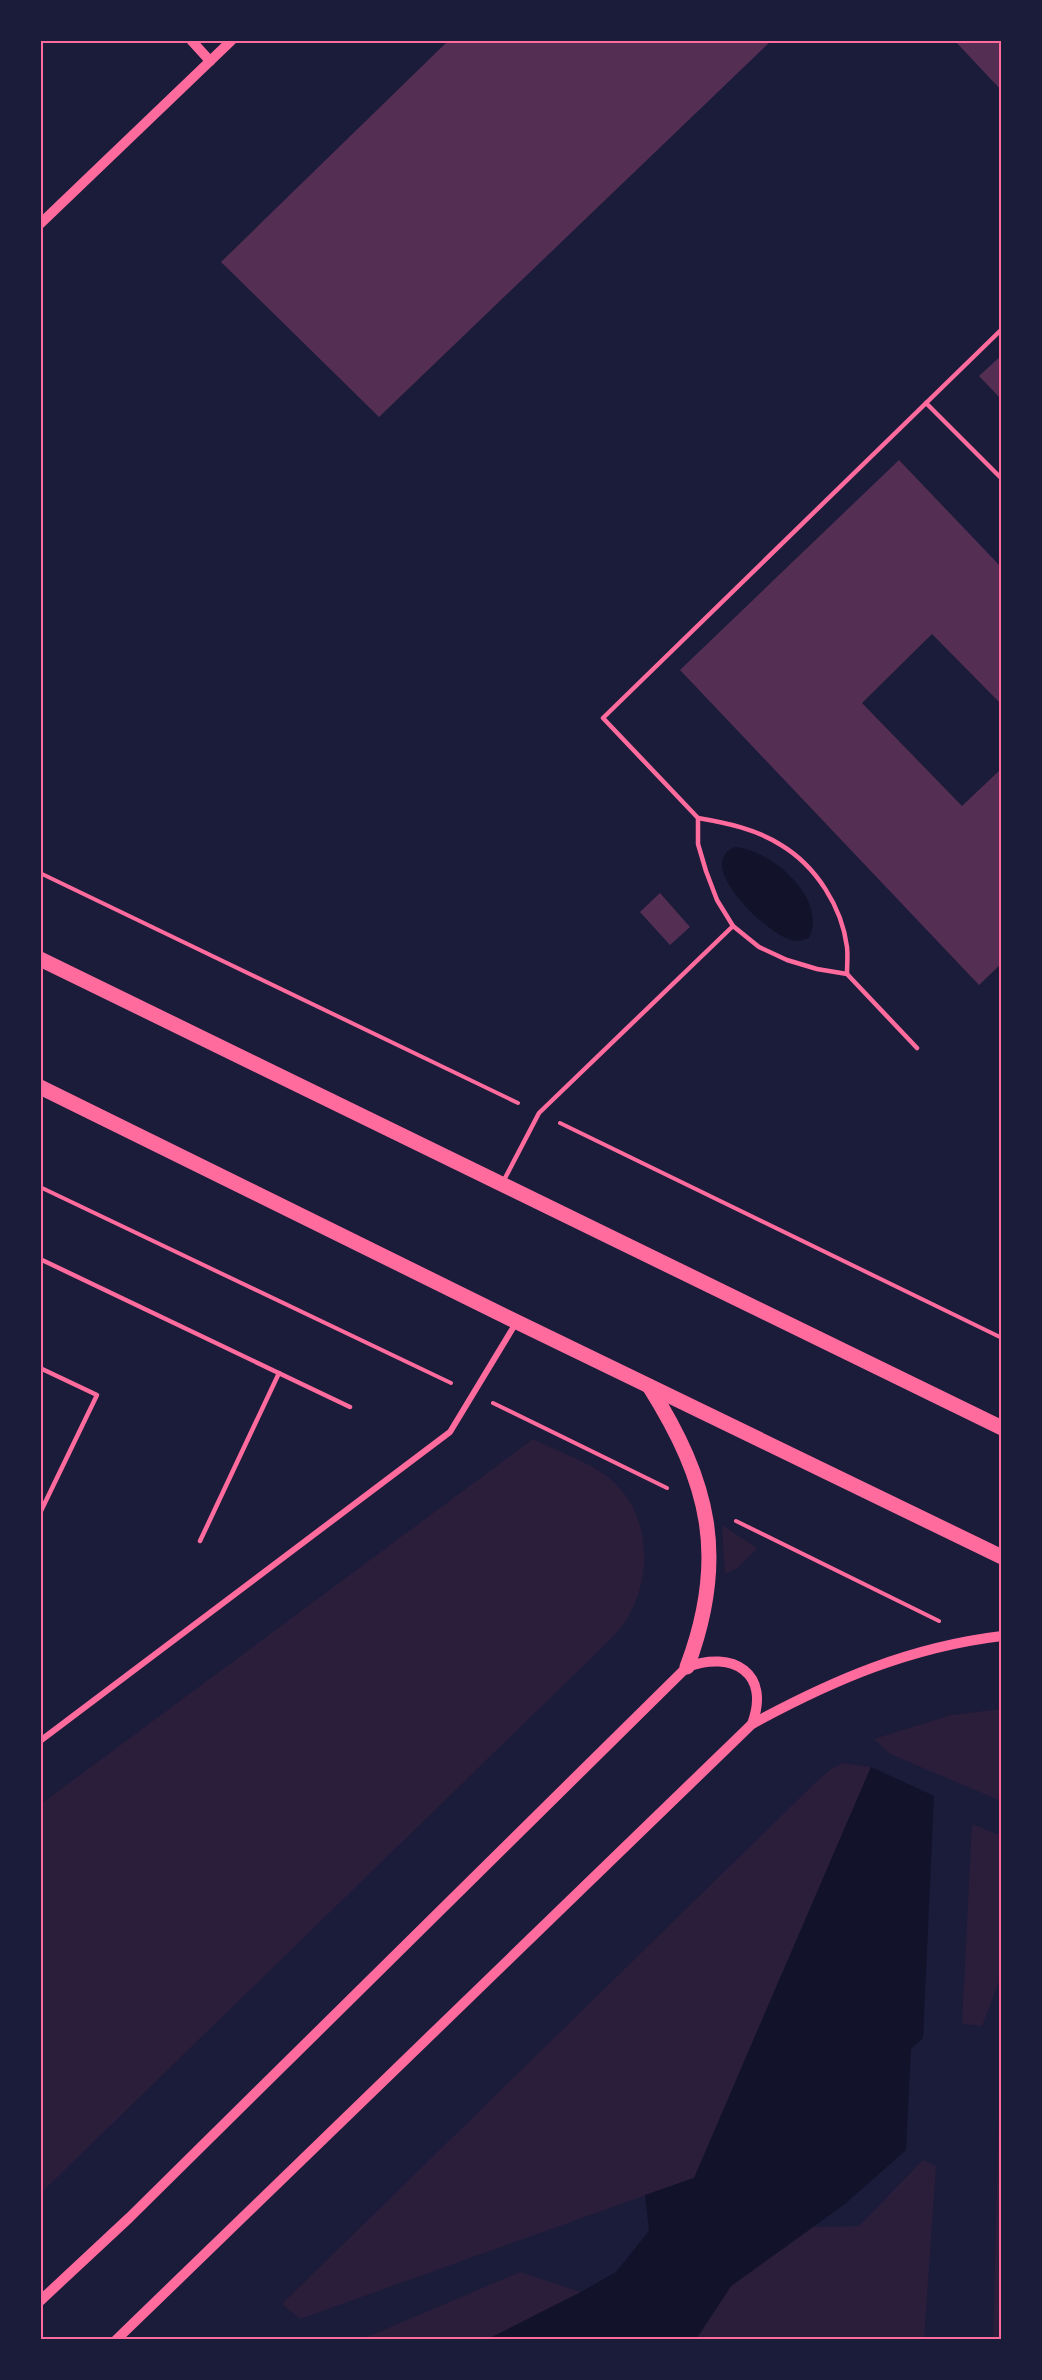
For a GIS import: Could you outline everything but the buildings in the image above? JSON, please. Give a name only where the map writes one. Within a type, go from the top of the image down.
[{"type":"main road","points":[[40,959],[1002,1428]]},
{"type":"main road","points":[[40,1087],[516,1322],[1002,1557]]},
{"type":"main road","points":[[649,1386],[669,1419],[688,1462],[708,1525],[711,1563],[708,1600],[700,1635],[687,1667]]},
{"type":"street","points":[[191,40],[210,61]]},
{"type":"street","points":[[40,224],[232,40]]},
{"type":"street","points":[[40,1741],[450,1432],[516,1322]]},
{"type":"street","points":[[116,2340],[752,1724],[798,1699],[848,1677],[953,1643],[1002,1636]]},
{"type":"street","points":[[40,2301],[129,2218],[687,1667],[717,1660],[734,1663],[747,1670],[755,1684],[758,1697],[757,1711],[752,1724]]},
{"type":"lane","points":[[847,974],[847,947],[840,917],[826,890],[806,865],[782,845],[755,832],[727,823],[699,818],[603,718],[1002,329]]},
{"type":"lane","points":[[926,403],[1002,479]]},
{"type":"lane","points":[[699,818],[698,844],[706,872],[717,900],[733,926],[759,947],[787,960],[817,969],[847,974],[917,1048]]},
{"type":"lane","points":[[502,1184],[539,1113],[733,926]]},
{"type":"lane","points":[[40,1259],[350,1407]]},
{"type":"lane","points":[[40,1368],[97,1395],[40,1513]]},
{"type":"lane","points":[[200,1541],[279,1373]]},
{"type":"path","points":[[40,1187],[474,1394],[978,1639]]},
{"type":"shaded area","points":[[735,847],[750,850],[765,857],[793,879],[804,893],[811,908],[813,923],[809,938],[793,941],[779,934],[751,912],[738,897],[727,882],[722,868],[724,856]]},
{"type":"shaded area","points":[[533,1439],[604,1474],[631,1504],[639,1522],[644,1561],[642,1581],[636,1601],[626,1621],[613,1637],[41,2193],[41,1804]]},
{"type":"shaded area","points":[[722,1525],[757,1548],[738,1568],[725,1574]]},
{"type":"shaded area","points":[[1001,1709],[1001,1801],[890,1754],[874,1739],[951,1715]]},
{"type":"shaded area","points":[[843,1763],[871,1767],[694,2178],[300,2319],[282,2304],[819,1779]]},
{"type":"shaded area","points":[[871,1767],[934,1796],[923,2038],[911,2049],[906,2150],[845,2204],[731,2286],[696,2339],[488,2339],[616,2272],[649,2231],[645,2195],[694,2178]]},
{"type":"shaded area","points":[[972,1824],[1002,1836],[1001,1976],[982,2026],[962,2024]]},
{"type":"shaded area","points":[[1001,2092],[1002,2339],[993,2340],[999,2107]]},
{"type":"shaded area","points":[[923,2160],[936,2166],[924,2339],[696,2340],[731,2286],[813,2227],[859,2226]]},
{"type":"shaded area","points":[[520,2272],[581,2292],[488,2339],[360,2340]]}]
